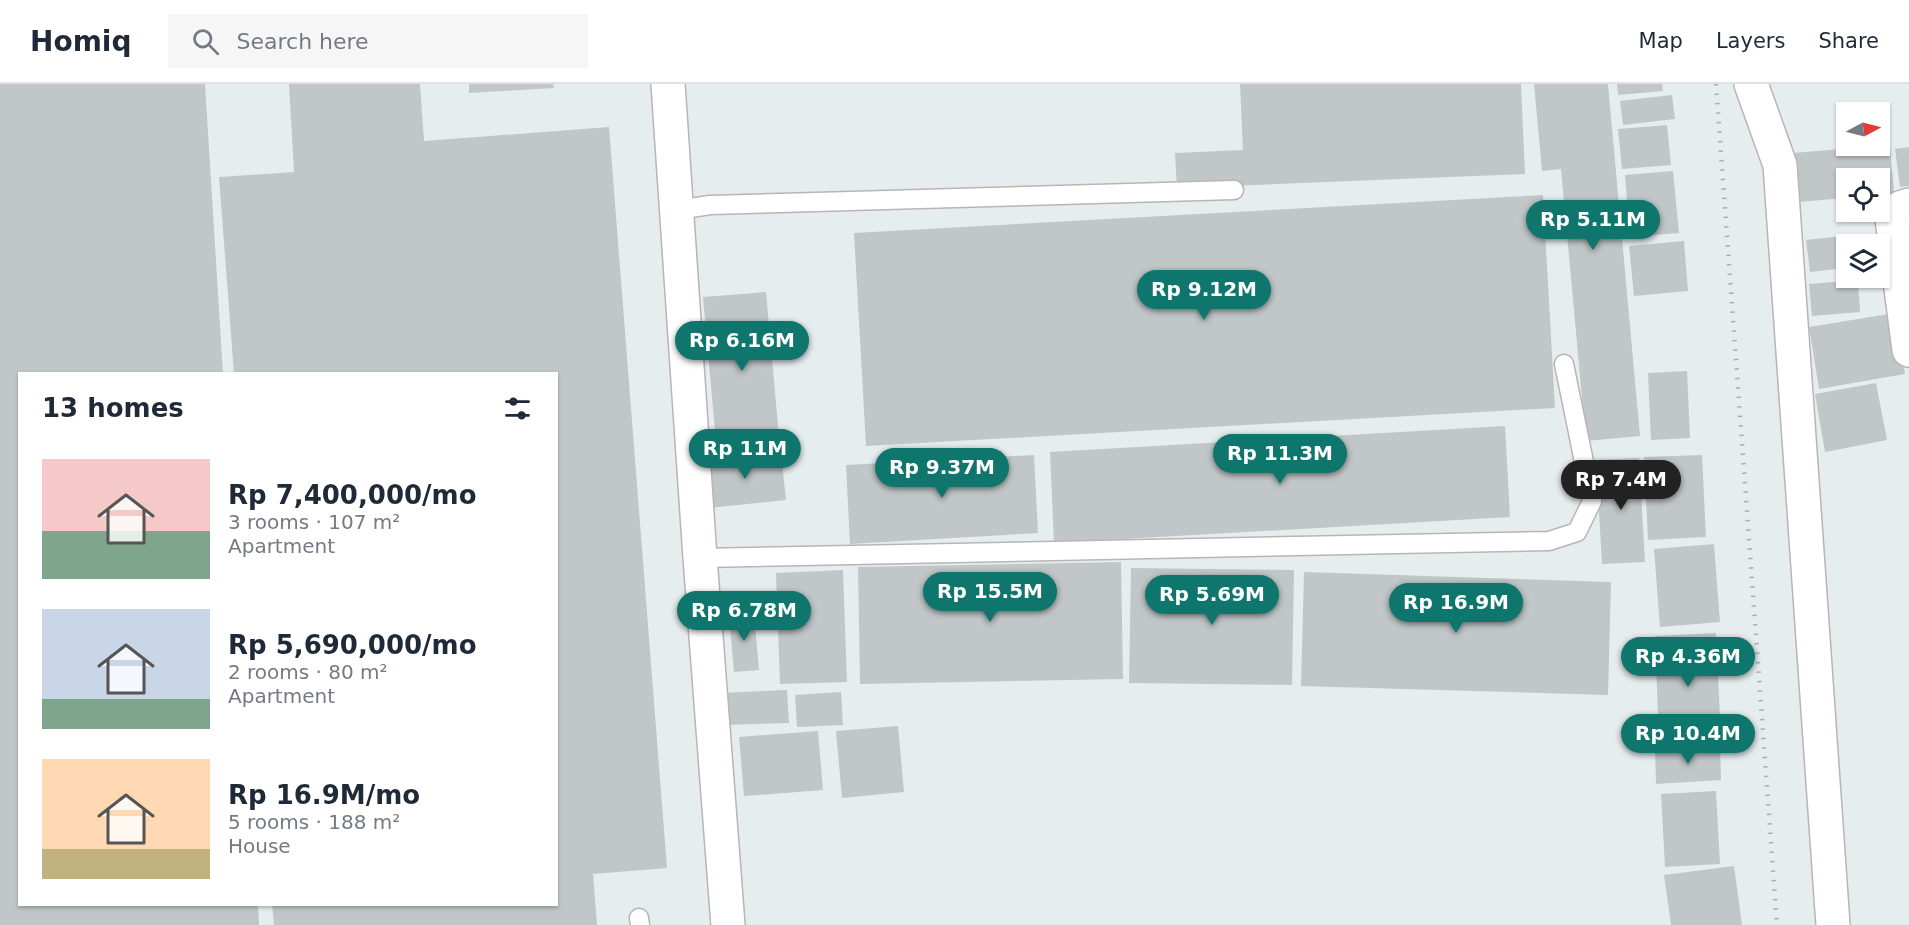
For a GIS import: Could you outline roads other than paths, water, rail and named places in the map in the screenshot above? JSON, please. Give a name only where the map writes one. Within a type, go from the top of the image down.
[{"type":"street","points":[[668,84],[700,558],[728,925]]},
{"type":"street","points":[[1751,84],[1780,165],[1833,925]]},
{"type":"street","points":[[1909,205],[1900,208],[1892,219],[1909,350]]},
{"type":"lane","points":[[677,210],[710,205],[1233,190]]},
{"type":"lane","points":[[700,558],[1549,541],[1577,532],[1592,501],[1564,364]]},
{"type":"railway","points":[[1716,84],[1777,925]]}]
